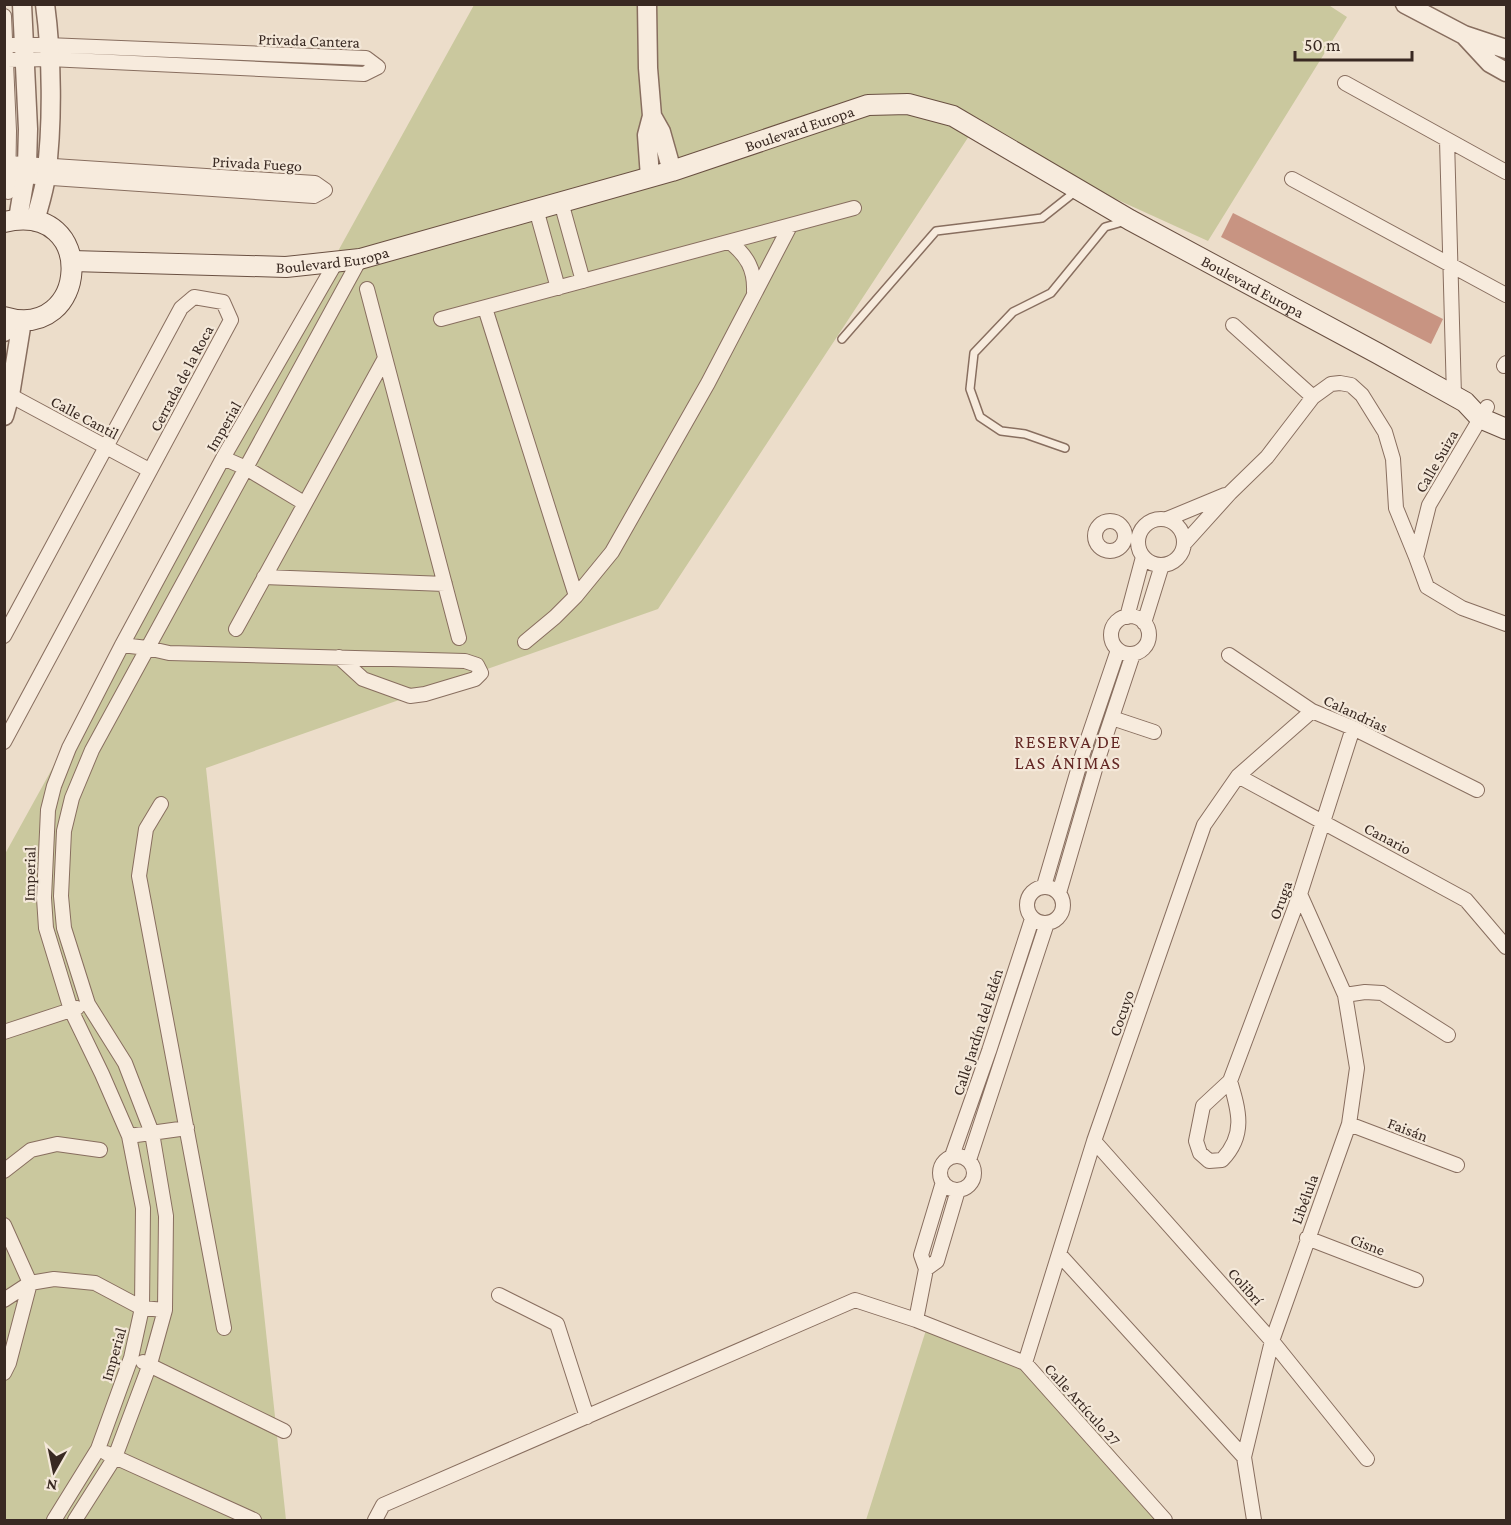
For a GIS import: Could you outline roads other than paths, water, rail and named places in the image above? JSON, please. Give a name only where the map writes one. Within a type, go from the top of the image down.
[{"type":"main road","name":"Boulevard Europa","points":[[72,261],[286,267],[360,259],[672,171],[868,105],[908,104],[953,116],[1130,220],[1460,399],[1506,429]]},
{"type":"main road","points":[[9,322],[39,318],[54,309],[66,295],[72,279],[72,261],[67,247],[59,236],[48,226],[19,221]]},
{"type":"main road","name":"Boulevard Europa","points":[[1483,413],[1506,416]]},
{"type":"street","points":[[19,221],[17,170],[22,4]]},
{"type":"street","points":[[19,221],[46,172],[50,130],[45,4]]},
{"type":"street","points":[[647,4],[648,68],[652,116],[647,135],[650,177]]},
{"type":"street","points":[[1405,4],[1464,34],[1506,49]]},
{"type":"street","name":"Privada Cantera","points":[[4,16],[6,45],[19,54],[48,52],[160,50],[366,58],[378,67],[364,74],[266,70],[161,65],[48,52]]},
{"type":"street","points":[[1464,34],[1490,63],[1506,72]]},
{"type":"street","points":[[160,50],[161,65]]},
{"type":"street","points":[[266,54],[266,70]]},
{"type":"street","points":[[1345,83],[1506,172]]},
{"type":"street","points":[[652,116],[661,132],[672,171]]},
{"type":"street","points":[[1447,140],[1451,264],[1460,399]]},
{"type":"street","points":[[8,192],[17,170]]},
{"type":"street","name":"Privada Fuego","points":[[17,170],[147,179],[314,196],[326,190],[315,183],[147,179]]},
{"type":"street","points":[[1292,179],[1506,296]]},
{"type":"street","points":[[561,202],[583,281]]},
{"type":"street","points":[[441,320],[854,208]]},
{"type":"street","points":[[536,209],[558,288]]},
{"type":"street","points":[[525,642],[576,596],[612,552],[708,382],[790,226]]},
{"type":"street","points":[[730,242],[742,252],[750,264],[754,279],[753,294]]},
{"type":"street","points":[[75,1521],[115,1457],[150,1364],[165,1310],[166,1216],[152,1133],[125,1063],[88,1004],[64,928],[61,896],[64,831],[72,798],[92,750],[360,259]]},
{"type":"street","name":"Imperial","points":[[54,1521],[98,1449],[131,1358],[141,1308],[143,1209],[129,1136],[71,1010],[46,928],[44,898],[48,810],[54,786],[69,747],[122,645],[223,458],[336,262]]},
{"type":"street","points":[[367,289],[459,638]]},
{"type":"street","name":"Cerrada de la Roca","points":[[4,636],[181,308],[194,297],[223,302],[231,321],[4,742]]},
{"type":"street","points":[[485,308],[576,596]]},
{"type":"street","points":[[4,416],[9,322]]},
{"type":"street","points":[[1233,325],[1312,397]]},
{"type":"street","points":[[236,629],[385,358]]},
{"type":"street","points":[[1143,557],[1150,562],[1162,565],[1178,558],[1184,544],[1230,493],[1267,457],[1312,397],[1331,384],[1340,383],[1351,386],[1362,395],[1385,432],[1393,459],[1396,508],[1426,587],[1462,609],[1503,623],[1506,609]]},
{"type":"street","name":"Calle Cantil","points":[[7,393],[149,470]]},
{"type":"street","name":"Calle Suiza","points":[[1416,557],[1429,505],[1483,413]]},
{"type":"street","points":[[223,458],[246,468],[304,503]]},
{"type":"street","points":[[1127,616],[1143,557],[1138,542],[1142,529],[1153,520],[1167,519],[1230,493]]},
{"type":"street","points":[[1167,519],[1182,531],[1184,544]]},
{"type":"street","points":[[1124,542],[1138,542]]},
{"type":"street","points":[[1144,622],[1162,565]]},
{"type":"street","points":[[264,578],[445,584]]},
{"type":"street","points":[[1127,616],[1144,622],[1149,633],[1147,644],[1133,654],[1118,650],[1111,640],[1116,622],[1127,616]]},
{"type":"street","points":[[122,645],[169,653],[339,657],[465,661],[477,665],[481,673],[475,679],[425,694],[410,696],[363,679],[339,657]]},
{"type":"street","points":[[1044,886],[1083,753],[1118,650]]},
{"type":"street","points":[[1059,893],[1098,759],[1133,654]]},
{"type":"street","name":"Calandrias","points":[[1229,655],[1312,711],[1477,790]]},
{"type":"street","name":"Cocuyo","points":[[1025,1363],[1094,1141],[1204,825],[1238,776],[1312,711]]},
{"type":"street","points":[[1112,718],[1154,732]]},
{"type":"street","name":"Oruga","points":[[1230,1080],[1300,894],[1353,729]]},
{"type":"street","points":[[1083,753],[1098,759]]},
{"type":"street","name":"Canario","points":[[1238,776],[1466,900],[1506,947]]},
{"type":"street","points":[[161,804],[146,830],[139,876],[224,1328]]},
{"type":"street","points":[[1044,886],[1055,889],[1059,893],[1063,903],[1061,914],[1057,919],[1047,923],[1032,919],[1028,914],[1026,901],[1033,891],[1044,886]]},
{"type":"street","name":"Libélula","points":[[1254,1521],[1244,1457],[1272,1341],[1348,1124],[1357,1068],[1345,995],[1300,894]]},
{"type":"street","name":"Calle Jardín del Edén","points":[[952,1156],[1032,919]]},
{"type":"street","name":"Calle Jardín del Edén","points":[[969,1160],[1047,923]]},
{"type":"street","points":[[1345,995],[1365,992],[1382,993],[1448,1035]]},
{"type":"street","points":[[4,1032],[88,1004]]},
{"type":"street","points":[[989,1052],[1003,1057]]},
{"type":"street","points":[[1230,1080],[1240,1115],[1233,1149],[1222,1160],[1209,1161],[1200,1153],[1196,1141],[1203,1106],[1230,1080]]},
{"type":"street","name":"Faisán","points":[[1348,1124],[1457,1165]]},
{"type":"street","points":[[129,1136],[187,1128]]},
{"type":"street","name":"Colibrí","points":[[1094,1141],[1272,1341],[1367,1459]]},
{"type":"street","points":[[4,1171],[31,1150],[57,1144],[100,1150]]},
{"type":"street","points":[[916,1320],[926,1269],[921,1255],[942,1182],[941,1167],[952,1156],[969,1160],[974,1170],[973,1181],[969,1186],[958,1190],[942,1182]]},
{"type":"street","points":[[926,1269],[937,1261],[958,1190]]},
{"type":"street","points":[[4,1225],[30,1283],[9,1363],[4,1373]]},
{"type":"street","name":"Cisne","points":[[1307,1238],[1416,1280]]},
{"type":"street","points":[[1059,1254],[1244,1457]]},
{"type":"street","points":[[4,1300],[30,1283],[54,1279],[95,1283],[141,1308],[165,1310]]},
{"type":"street","points":[[375,1521],[383,1505],[587,1417],[557,1324],[499,1294]]},
{"type":"street","name":"Calle Artículo 27","points":[[587,1417],[855,1300],[916,1320],[1025,1363],[1166,1521]]},
{"type":"street","points":[[131,1358],[150,1364],[284,1431]]},
{"type":"street","points":[[98,1449],[255,1521]]},
{"type":"lane","points":[[842,339],[936,231],[1042,218],[1077,190]]},
{"type":"lane","points":[[1065,448],[1025,434],[1001,431],[980,417],[970,389],[974,353],[1013,312],[1051,293],[1105,227],[1130,220]]},
{"type":"district","name":"RESERVA DE LAS ÁNIMAS","points":[[1068,752]]}]
